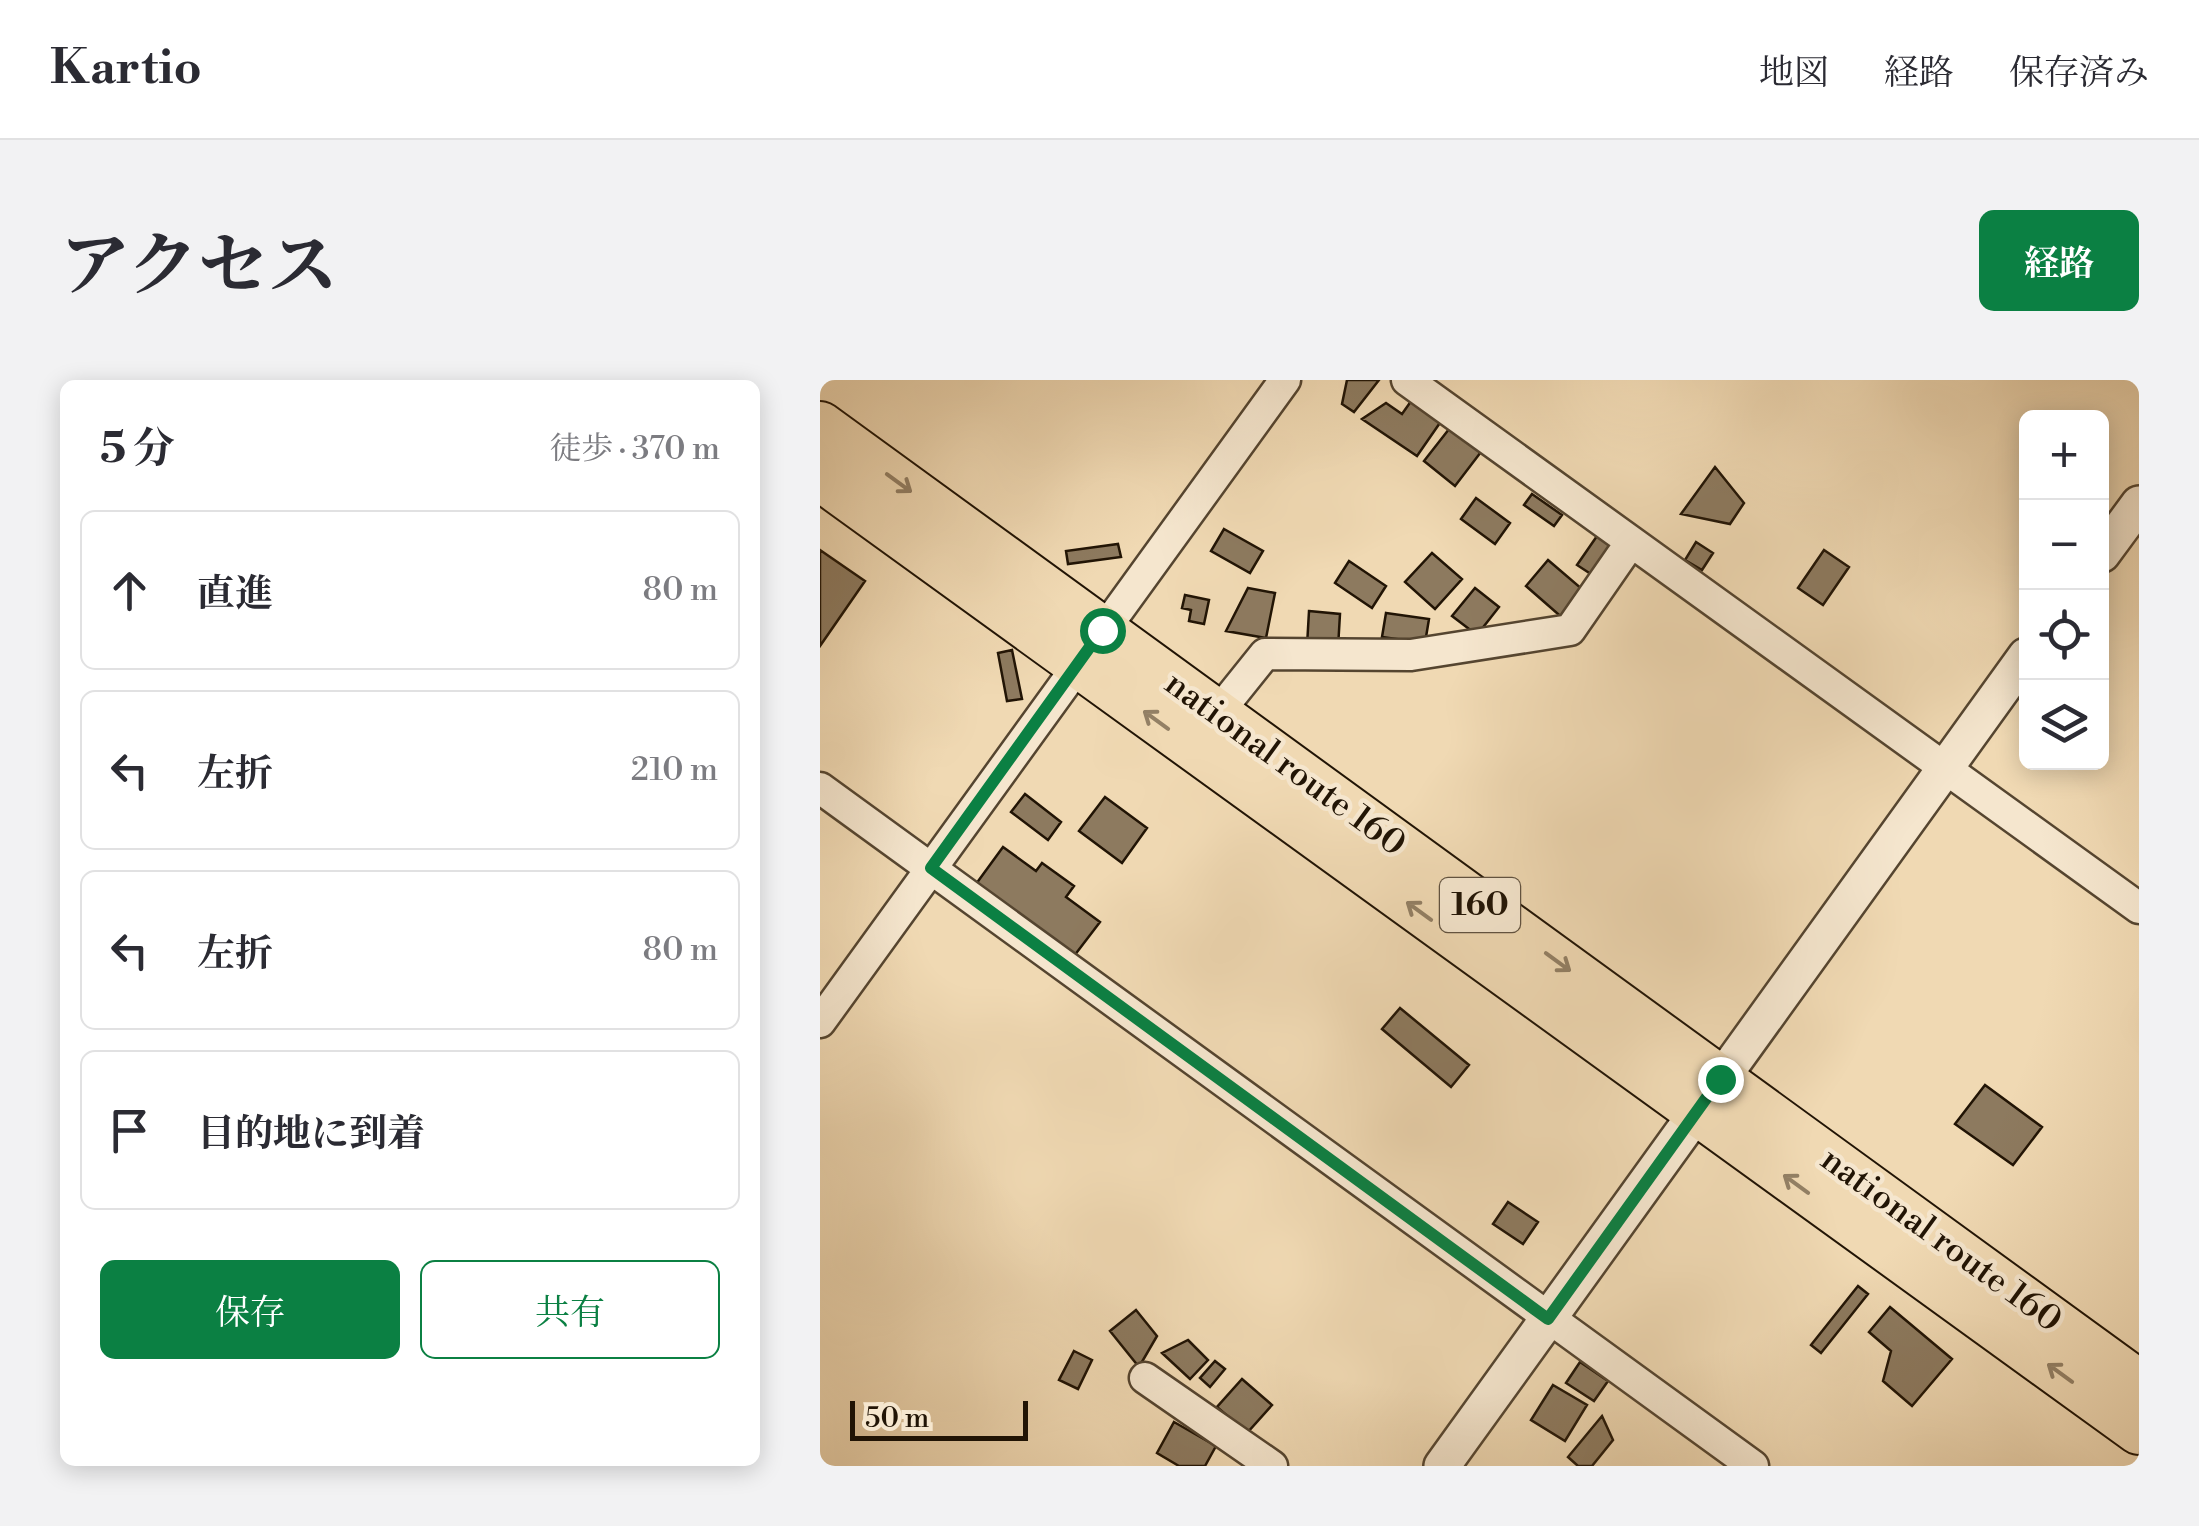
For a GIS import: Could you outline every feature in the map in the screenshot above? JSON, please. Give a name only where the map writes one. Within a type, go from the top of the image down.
[{"type":"highway","name":"national route 160","points":[[820,426],[1090,647],[1708,1096],[2139,1384]]},
{"type":"highway","name":"national route 160","points":[[820,476],[1090,647],[1216,714],[2139,1430]]},
{"type":"street","points":[[820,1022],[1285,380]]},
{"type":"street","points":[[1407,380],[2139,908]]},
{"type":"street","points":[[2109,545],[2139,504]]},
{"type":"street","points":[[1216,714],[1266,654],[1412,655],[1570,630],[1631,542]]},
{"type":"street","points":[[1448,1464],[1548,1319],[2019,666]]},
{"type":"street","points":[[820,788],[1753,1466]]},
{"type":"street","points":[[1146,1378],[1272,1466]]},
{"type":"building","points":[[1347,380],[1379,380],[1354,412],[1342,404]]},
{"type":"building","points":[[1414,397],[1444,417],[1417,456],[1362,419],[1386,403],[1402,414]]},
{"type":"building","points":[[1453,424],[1484,448],[1455,486],[1424,461]]},
{"type":"building","points":[[1715,467],[1744,503],[1730,524],[1681,514]]},
{"type":"building","points":[[1532,494],[1562,515],[1554,526],[1524,505]]},
{"type":"building","points":[[1476,498],[1510,523],[1495,544],[1461,519]]},
{"type":"building","points":[[1224,529],[1263,551],[1250,573],[1211,551]]},
{"type":"building","points":[[1597,536],[1617,549],[1597,578],[1577,565]]},
{"type":"building","points":[[1696,542],[1713,553],[1702,570],[1685,560]]},
{"type":"building","points":[[1118,544],[1121,557],[1068,564],[1066,551]]},
{"type":"building","points":[[820,550],[865,581],[820,646]]},
{"type":"building","points":[[1824,550],[1849,567],[1823,605],[1798,588]]},
{"type":"building","points":[[1432,553],[1462,579],[1435,609],[1405,582]]},
{"type":"building","points":[[1548,560],[1589,595],[1566,621],[1526,586]]},
{"type":"building","points":[[1349,561],[1386,586],[1372,608],[1335,583]]},
{"type":"building","points":[[1248,588],[1275,593],[1266,638],[1226,631]]},
{"type":"building","points":[[1475,588],[1499,607],[1477,635],[1452,616]]},
{"type":"building","points":[[1185,595],[1209,600],[1204,624],[1189,621],[1191,610],[1182,608]]},
{"type":"building","points":[[1309,611],[1340,614],[1338,648],[1307,646]]},
{"type":"building","points":[[1386,613],[1429,619],[1425,643],[1382,637]]},
{"type":"building","points":[[1012,650],[1022,699],[1007,701],[998,653]]},
{"type":"building","points":[[1025,794],[1061,822],[1048,840],[1011,812]]},
{"type":"building","points":[[1105,797],[1147,828],[1122,863],[1079,831]]},
{"type":"building","points":[[1003,847],[1036,871],[1042,863],[1074,886],[1066,897],[1100,922],[1074,956],[976,884]]},
{"type":"building","points":[[1400,1008],[1469,1065],[1451,1087],[1382,1029]]},
{"type":"building","points":[[1985,1085],[2042,1127],[2013,1165],[1955,1124]]},
{"type":"building","points":[[1508,1202],[1538,1222],[1523,1244],[1493,1224]]},
{"type":"building","points":[[1858,1286],[1868,1294],[1821,1353],[1811,1345]]},
{"type":"building","points":[[1890,1307],[1952,1359],[1912,1406],[1883,1381],[1891,1351],[1869,1332]]},
{"type":"building","points":[[1136,1310],[1157,1336],[1139,1367],[1110,1331]]},
{"type":"building","points":[[1188,1340],[1208,1360],[1190,1379],[1162,1353]]},
{"type":"building","points":[[1074,1351],[1092,1360],[1078,1389],[1059,1380]]},
{"type":"building","points":[[1215,1361],[1225,1369],[1210,1387],[1200,1378]]},
{"type":"building","points":[[1580,1362],[1608,1381],[1594,1401],[1566,1383]]},
{"type":"building","points":[[1242,1379],[1272,1405],[1247,1433],[1217,1407]]},
{"type":"building","points":[[1553,1385],[1587,1405],[1565,1441],[1531,1420]]},
{"type":"building","points":[[1602,1416],[1613,1440],[1592,1466],[1578,1466],[1568,1457]]},
{"type":"building","points":[[1174,1422],[1216,1446],[1205,1466],[1179,1466],[1157,1453]]},
{"type":"route","points":[[1102,630],[931,868],[1548,1319],[1720,1079]]}]
